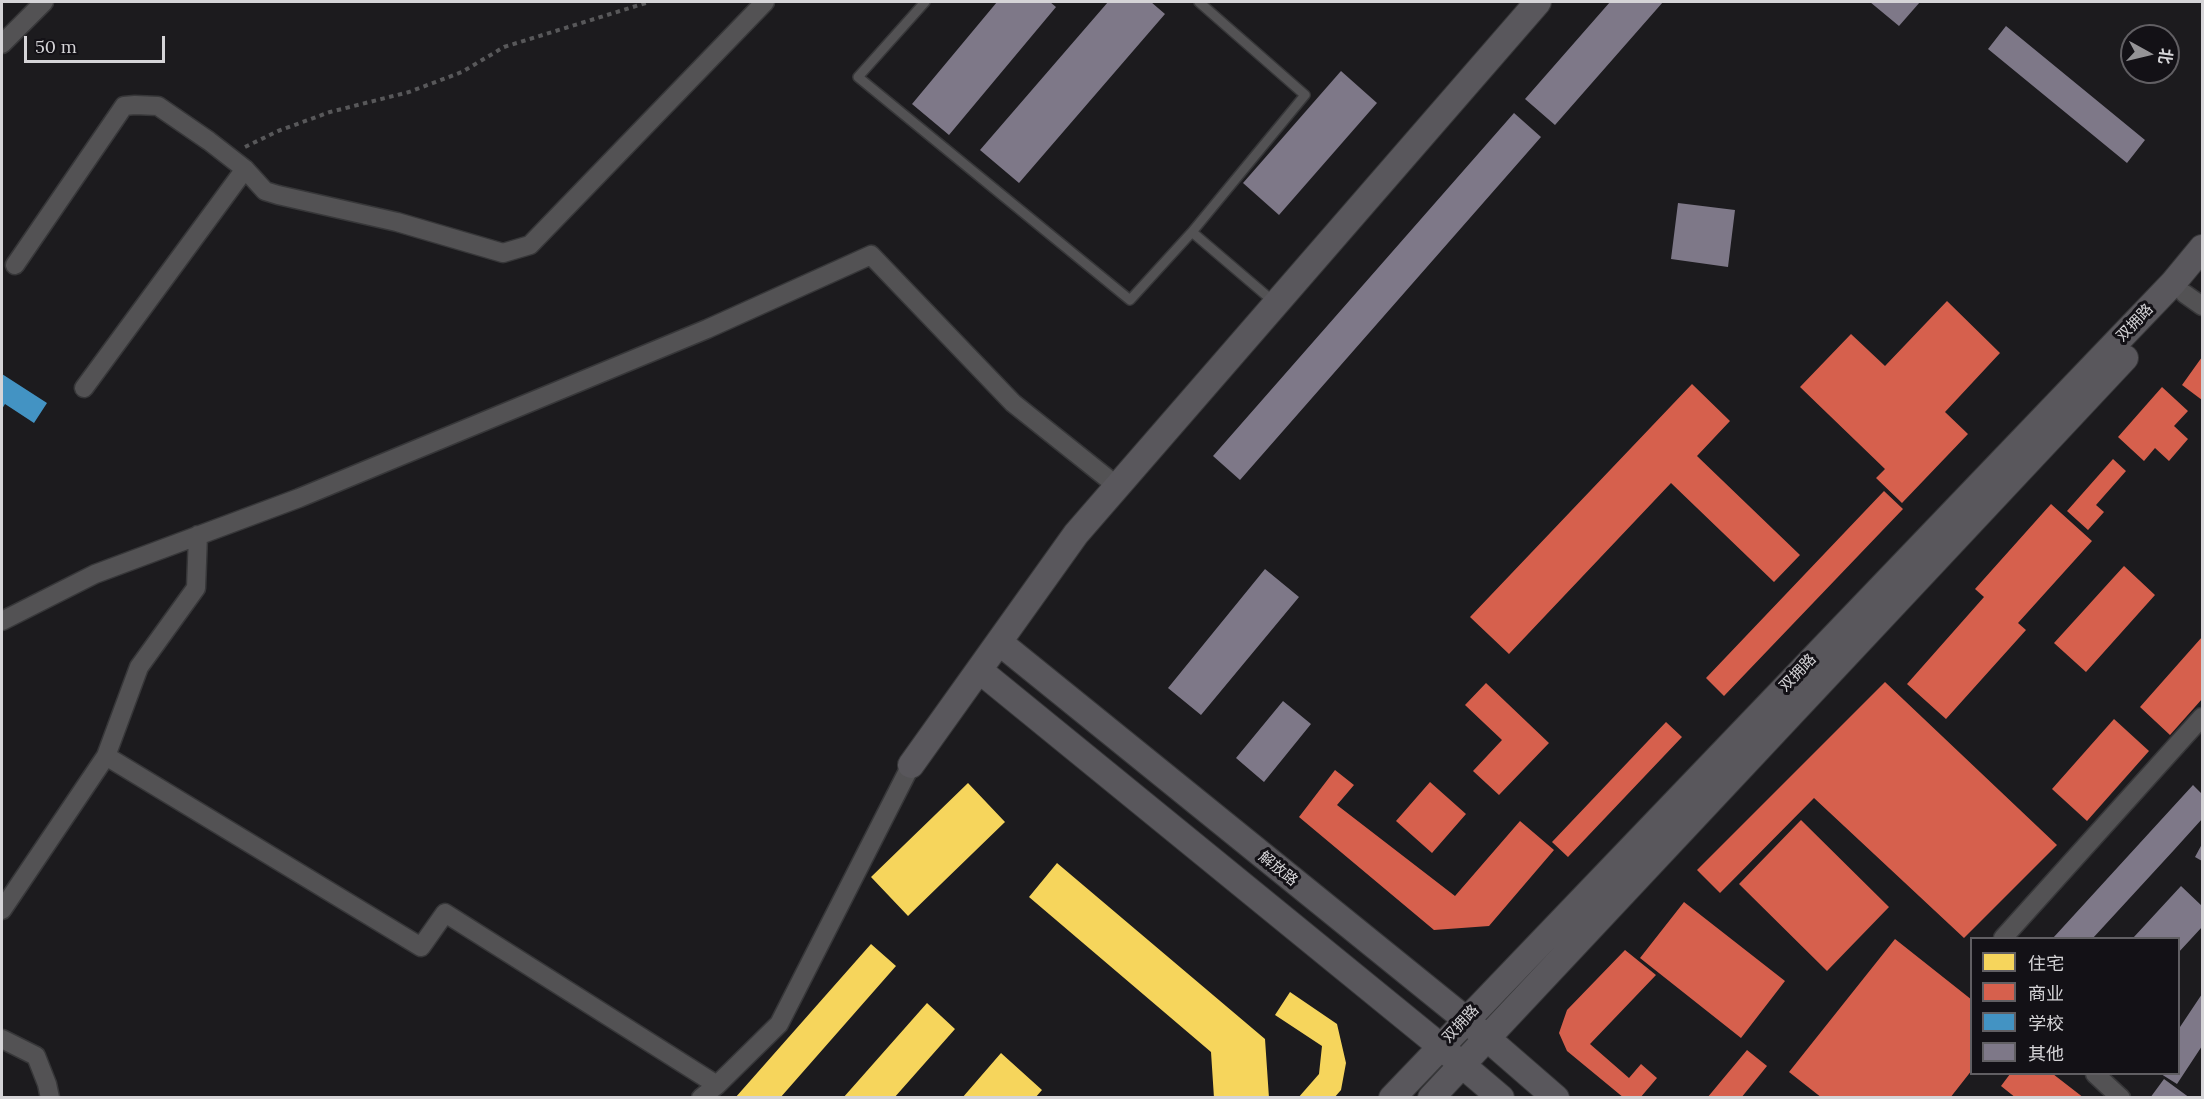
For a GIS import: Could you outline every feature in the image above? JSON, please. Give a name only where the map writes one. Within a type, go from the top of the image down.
[{"type":"main road","points":[[911,765],[1076,534],[1538,2]]},
{"type":"main road","name":"双拥路","points":[[1392,1098],[1465,1019],[2173,283],[2202,248]]},
{"type":"main road","name":"双拥路","points":[[1431,1098],[2194,300],[2202,274]]},
{"type":"main road","name":"解放路","points":[[999,642],[1465,1019],[1556,1098]]},
{"type":"main road","points":[[979,670],[1501,1098]]},
{"type":"street","points":[[2,44],[44,2]]},
{"type":"street","points":[[15,265],[124,106],[135,105],[158,106],[245,169],[265,191],[397,222],[503,253],[530,245],[765,2]]},
{"type":"street","points":[[84,388],[245,169]]},
{"type":"street","points":[[2,621],[95,574],[299,498],[696,334],[871,255],[1013,403],[1117,486]]},
{"type":"street","points":[[2,910],[106,756],[139,668],[196,588],[198,535]]},
{"type":"street","points":[[2004,937],[2202,717]]},
{"type":"street","points":[[106,756],[421,947],[445,913],[717,1085]]},
{"type":"street","points":[[701,1098],[779,1024],[911,765]]},
{"type":"street","points":[[2,1039],[36,1056],[50,1098]]},
{"type":"street","points":[[2096,1075],[2121,1098]]},
{"type":"lane","points":[[925,2],[858,77],[1130,300],[1192,232],[1305,95],[1199,2]]},
{"type":"lane","points":[[1192,232],[1275,303]]},
{"type":"path","points":[[228,156],[278,131],[330,112],[409,92],[462,72],[504,47],[649,2]]},
{"type":"building: 住宅","points":[[968,783],[1005,822],[908,916],[871,877]]},
{"type":"building: 住宅","points":[[1057,863],[1265,1039],[1269,1098],[1214,1098],[1211,1052],[1029,897]]},
{"type":"building: 住宅","points":[[871,944],[896,966],[780,1098],[735,1098]]},
{"type":"building: 住宅","points":[[1290,992],[1337,1024],[1346,1063],[1341,1090],[1334,1098],[1298,1098],[1319,1074],[1322,1046],[1275,1015]]},
{"type":"building: 住宅","points":[[927,1003],[955,1029],[894,1098],[843,1098]]},
{"type":"building: 住宅","points":[[1001,1053],[1042,1090],[1035,1098],[962,1098]]},
{"type":"building: 商业","points":[[1947,301],[2000,353],[1945,412],[1968,434],[1902,503],[1876,478],[1885,469],[1800,387],[1851,334],[1885,366]]},
{"type":"building: 商业","points":[[2202,357],[2202,400],[2182,385]]},
{"type":"building: 商业","points":[[1692,384],[1730,421],[1697,456],[1800,555],[1774,582],[1671,483],[1509,654],[1470,617]]},
{"type":"building: 商业","points":[[2162,387],[2188,411],[2174,426],[2188,439],[2169,461],[2155,448],[2144,461],[2118,437]]},
{"type":"building: 商业","points":[[2113,459],[2126,471],[2096,505],[2104,512],[2088,530],[2067,511]]},
{"type":"building: 商业","points":[[1884,491],[1903,509],[1724,696],[1706,678]]},
{"type":"building: 商业","points":[[2051,504],[2092,541],[2018,623],[2026,630],[1946,719],[1907,684],[1984,597],[1975,589]]},
{"type":"building: 商业","points":[[2124,566],[2155,595],[2086,672],[2054,643]]},
{"type":"building: 商业","points":[[2202,637],[2202,699],[2170,735],[2140,707]]},
{"type":"building: 商业","points":[[1885,682],[2057,845],[1964,938],[1814,798],[1720,893],[1697,870]]},
{"type":"building: 商业","points":[[1486,683],[1549,743],[1499,795],[1473,771],[1502,740],[1465,705]]},
{"type":"building: 商业","points":[[2114,719],[2149,751],[2087,821],[2052,789]]},
{"type":"building: 商业","points":[[1666,722],[1682,737],[1568,857],[1552,842]]},
{"type":"building: 商业","points":[[1335,770],[1354,785],[1337,805],[1455,896],[1520,821],[1554,850],[1489,926],[1434,930],[1299,817]]},
{"type":"building: 商业","points":[[1430,782],[1466,814],[1432,853],[1396,821]]},
{"type":"building: 商业","points":[[1801,820],[1889,907],[1827,971],[1739,884]]},
{"type":"building: 商业","points":[[1684,902],[1785,981],[1741,1038],[1640,958]]},
{"type":"building: 商业","points":[[1895,939],[1970,998],[1970,1073],[1950,1098],[1822,1098],[1789,1072]]},
{"type":"building: 商业","points":[[1625,950],[1656,975],[1590,1044],[1629,1078],[1641,1064],[1657,1078],[1640,1098],[1624,1098],[1567,1051],[1559,1033],[1567,1010]]},
{"type":"building: 商业","points":[[1747,1050],[1767,1066],[1741,1098],[1707,1098]]},
{"type":"building: 商业","points":[[2009,1075],[2054,1075],[2084,1098],[2016,1098],[2001,1086]]},
{"type":"building: 学校","points":[[2,374],[47,403],[34,423],[5,404],[2,409]]},
{"type":"building: 其他","points":[[997,2],[1050,2],[1056,7],[949,135],[912,104]]},
{"type":"building: 其他","points":[[1108,2],[1151,2],[1165,14],[1019,183],[980,150]]},
{"type":"building: 其他","points":[[1610,2],[1663,2],[1555,125],[1525,99]]},
{"type":"building: 其他","points":[[1870,2],[1920,2],[1899,26]]},
{"type":"building: 其他","points":[[2006,26],[2145,140],[2127,163],[1988,49]]},
{"type":"building: 其他","points":[[1341,71],[1377,103],[1279,215],[1243,183]]},
{"type":"building: 其他","points":[[1514,113],[1541,137],[1240,480],[1213,456]]},
{"type":"building: 其他","points":[[1678,203],[1735,210],[1728,267],[1671,259]]},
{"type":"building: 其他","points":[[1265,569],[1299,597],[1201,715],[1168,688]]},
{"type":"building: 其他","points":[[1283,701],[1311,724],[1264,782],[1236,758]]},
{"type":"building: 其他","points":[[2193,785],[2202,794],[2202,819],[2174,850],[2094,937],[2054,937]]},
{"type":"building: 其他","points":[[2202,844],[2202,861],[2195,857]]},
{"type":"building: 其他","points":[[2181,886],[2202,906],[2202,927],[2180,951],[2180,937],[2134,937]]},
{"type":"building: 其他","points":[[2202,994],[2202,1046],[2177,1084],[2163,1075],[2180,1075],[2180,1027]]},
{"type":"building: 其他","points":[[2164,1079],[2190,1098],[2150,1098]]}]
